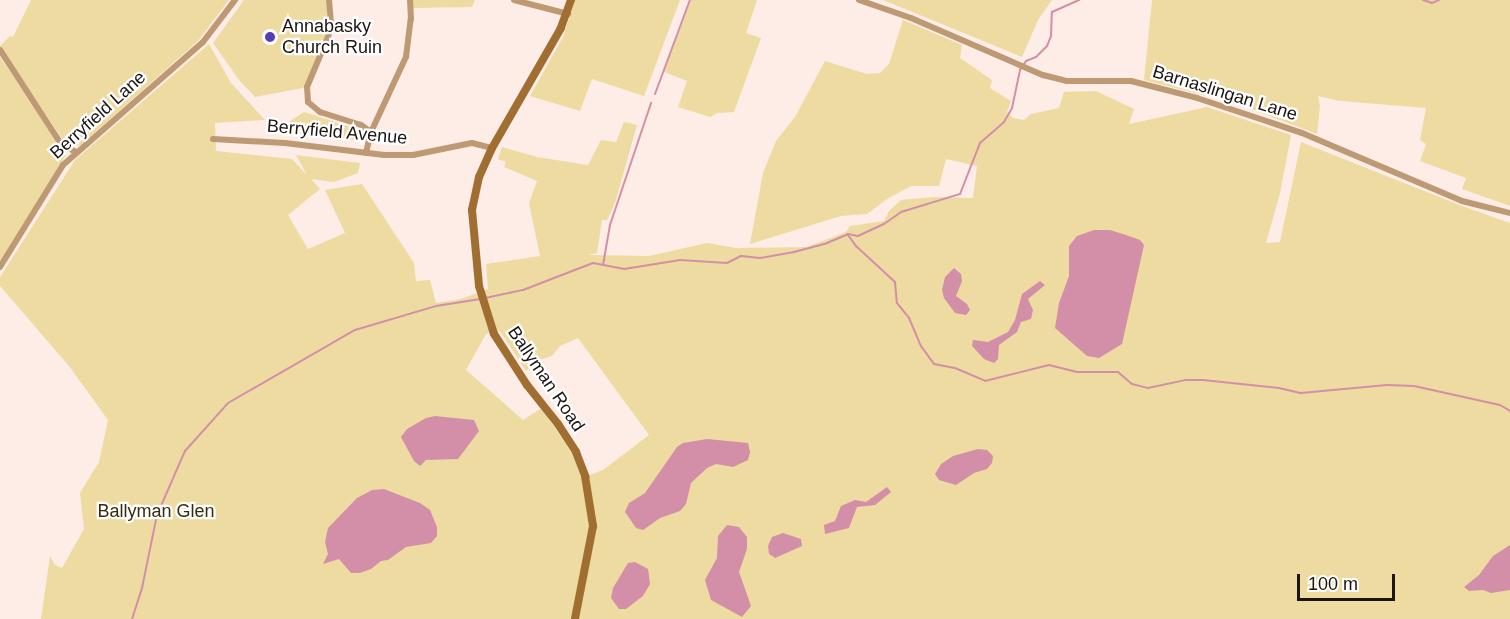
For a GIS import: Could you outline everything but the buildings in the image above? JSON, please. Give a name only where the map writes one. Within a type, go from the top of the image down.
[{"type":"street","name":"Berryfield Lane","points":[[0,267],[63,165],[203,42],[235,0]]},
{"type":"street","points":[[329,0],[330,29],[307,87],[308,102],[320,112],[360,125],[371,132]]},
{"type":"street","points":[[366,153],[371,132],[406,57],[411,18],[410,0]]},
{"type":"street","points":[[514,0],[568,14]]},
{"type":"street","name":"Ballyman Road","points":[[571,0],[568,14],[492,148],[479,177],[472,210],[479,286],[484,309],[508,357],[576,452],[585,476],[593,526],[575,619]]},
{"type":"street","name":"Barnaslingan Lane","points":[[859,0],[911,18],[1022,66],[1067,81],[1131,81],[1197,98],[1302,133],[1462,201],[1510,213]]},
{"type":"street","points":[[0,50],[61,144],[76,152]]},
{"type":"street","name":"Berryfield Avenue","points":[[213,139],[285,143],[366,153],[413,154],[472,143],[492,148]]},
{"type":"green space","points":[[31,0],[229,0],[198,41],[81,145],[73,147],[65,143],[0,46],[10,36],[13,37]]},
{"type":"green space","points":[[244,0],[328,0],[325,38],[314,71],[303,88],[255,97],[239,80],[213,43]]},
{"type":"green space","points":[[410,0],[475,0],[472,7],[413,8]]},
{"type":"green space","points":[[575,0],[680,0],[644,96],[592,79],[580,111],[530,96],[563,37]]},
{"type":"green space","points":[[691,0],[757,0],[746,33],[761,38],[734,112],[717,113],[710,117],[678,107],[687,81],[664,72]]},
{"type":"green space","points":[[883,0],[1052,0],[1038,20],[1022,57]]},
{"type":"green space","points":[[1152,0],[1510,0],[1510,206],[1462,189],[1466,178],[1420,161],[1426,144],[1420,140],[1426,108],[1340,101],[1318,96],[1320,106],[1317,134],[1238,104],[1144,80]]},
{"type":"green space","name":"Ballyman Glen","points":[[903,20],[962,45],[960,58],[992,80],[990,88],[1011,101],[1007,112],[1013,118],[1024,120],[1031,114],[1059,108],[1064,92],[1096,91],[1134,109],[1129,124],[1207,107],[1291,135],[1280,193],[1266,243],[1280,242],[1301,142],[1510,223],[1510,619],[41,619],[50,556],[55,565],[62,568],[84,529],[80,493],[99,462],[108,420],[69,366],[0,286],[0,277],[75,160],[209,44],[231,83],[265,120],[215,123],[216,151],[292,159],[307,175],[296,155],[360,163],[358,173],[334,182],[311,179],[320,189],[288,215],[308,249],[345,233],[325,190],[362,184],[414,263],[416,281],[430,280],[436,303],[461,299],[488,289],[486,264],[540,256],[529,203],[537,181],[504,167],[506,162],[498,159],[502,147],[537,157],[588,165],[601,140],[616,142],[624,122],[637,125],[615,203],[607,220],[602,220],[597,253],[588,255],[649,256],[707,243],[736,248],[807,247],[846,232],[850,226],[884,221],[889,211],[901,200],[933,197],[973,198],[977,166],[946,159],[939,186],[911,186],[887,199],[867,214],[841,216],[750,244],[763,173],[776,141],[795,117],[825,61],[867,74],[880,73],[889,64]],"holes":[[[500,331],[526,371],[539,360],[552,356],[560,346],[578,338],[649,435],[603,470],[587,476],[542,408],[523,420],[466,370],[486,334]]]},
{"type":"green space","points":[[0,57],[66,155],[0,264]]},
{"type":"green space","points":[[304,112],[366,132],[365,142],[281,127]]},
{"type":"shaded area","points":[[1094,230],[1110,230],[1140,240],[1144,245],[1122,344],[1099,358],[1087,356],[1055,328],[1059,303],[1069,276],[1069,246],[1077,236]]},
{"type":"shaded area","points":[[954,268],[961,274],[962,281],[956,296],[967,304],[970,310],[966,315],[955,313],[944,298],[942,290],[945,277]]},
{"type":"shaded area","points":[[1040,281],[1045,285],[1028,299],[1033,310],[1031,319],[1021,322],[1017,332],[999,345],[998,359],[994,363],[984,359],[972,346],[973,340],[988,342],[1008,332],[1015,320],[1022,294]]},
{"type":"shaded area","points":[[435,416],[474,420],[479,431],[458,459],[426,460],[420,466],[414,461],[401,437],[407,429],[426,418]]},
{"type":"shaded area","points":[[707,439],[748,443],[750,452],[748,460],[733,467],[716,464],[707,468],[691,483],[686,504],[680,511],[660,518],[643,530],[636,528],[625,512],[629,503],[645,493],[677,447],[683,443]]},
{"type":"shaded area","points":[[978,449],[987,450],[993,456],[992,463],[987,469],[974,473],[956,485],[939,480],[935,474],[941,464],[953,456]]},
{"type":"shaded area","points":[[887,487],[891,492],[875,505],[857,507],[849,528],[825,534],[824,525],[835,521],[841,506],[855,500],[866,502]]},
{"type":"shaded area","points":[[384,489],[420,503],[430,510],[437,527],[437,536],[431,543],[406,547],[388,560],[381,561],[371,569],[360,573],[351,573],[339,559],[323,564],[328,554],[325,542],[328,528],[357,498],[372,490]]},
{"type":"shaded area","points":[[727,525],[739,527],[747,537],[747,549],[739,572],[751,606],[742,617],[711,600],[705,580],[717,558],[718,536]]},
{"type":"shaded area","points":[[783,533],[801,539],[802,546],[775,558],[769,554],[768,546],[772,537]]},
{"type":"shaded area","points":[[1510,545],[1510,590],[1491,593],[1483,590],[1469,591],[1464,587],[1479,575],[1493,556]]},
{"type":"shaded area","points":[[635,562],[648,569],[650,584],[643,596],[626,609],[619,609],[611,598],[613,588],[628,563]]},
{"type":"waterway","points":[[655,94],[690,0]]},
{"type":"waterway","points":[[485,298],[523,290],[593,263],[624,269],[680,260],[727,263],[741,256],[760,258],[794,252],[827,243],[848,234],[858,236],[884,224],[901,212],[960,194],[980,143],[1004,122],[1012,108],[1020,70],[1026,61],[1036,57],[1047,46],[1051,36],[1052,12],[1079,0]]},
{"type":"waterway","points":[[1423,0],[1432,3],[1439,0]]},
{"type":"waterway","points":[[603,265],[610,225],[651,103]]},
{"type":"waterway","points":[[848,235],[856,246],[895,282],[897,303],[909,318],[921,346],[934,364],[955,368],[985,381],[1049,365],[1077,372],[1118,372],[1132,384],[1148,388],[1186,380],[1279,388],[1301,393],[1387,385],[1414,386],[1500,405],[1510,411]]},
{"type":"waterway","points":[[132,619],[142,588],[157,515],[185,451],[228,403],[355,330],[436,306],[480,299]]},
{"type":"place","name":"Annabasky Church Ruin","points":[[270,37]]}]
